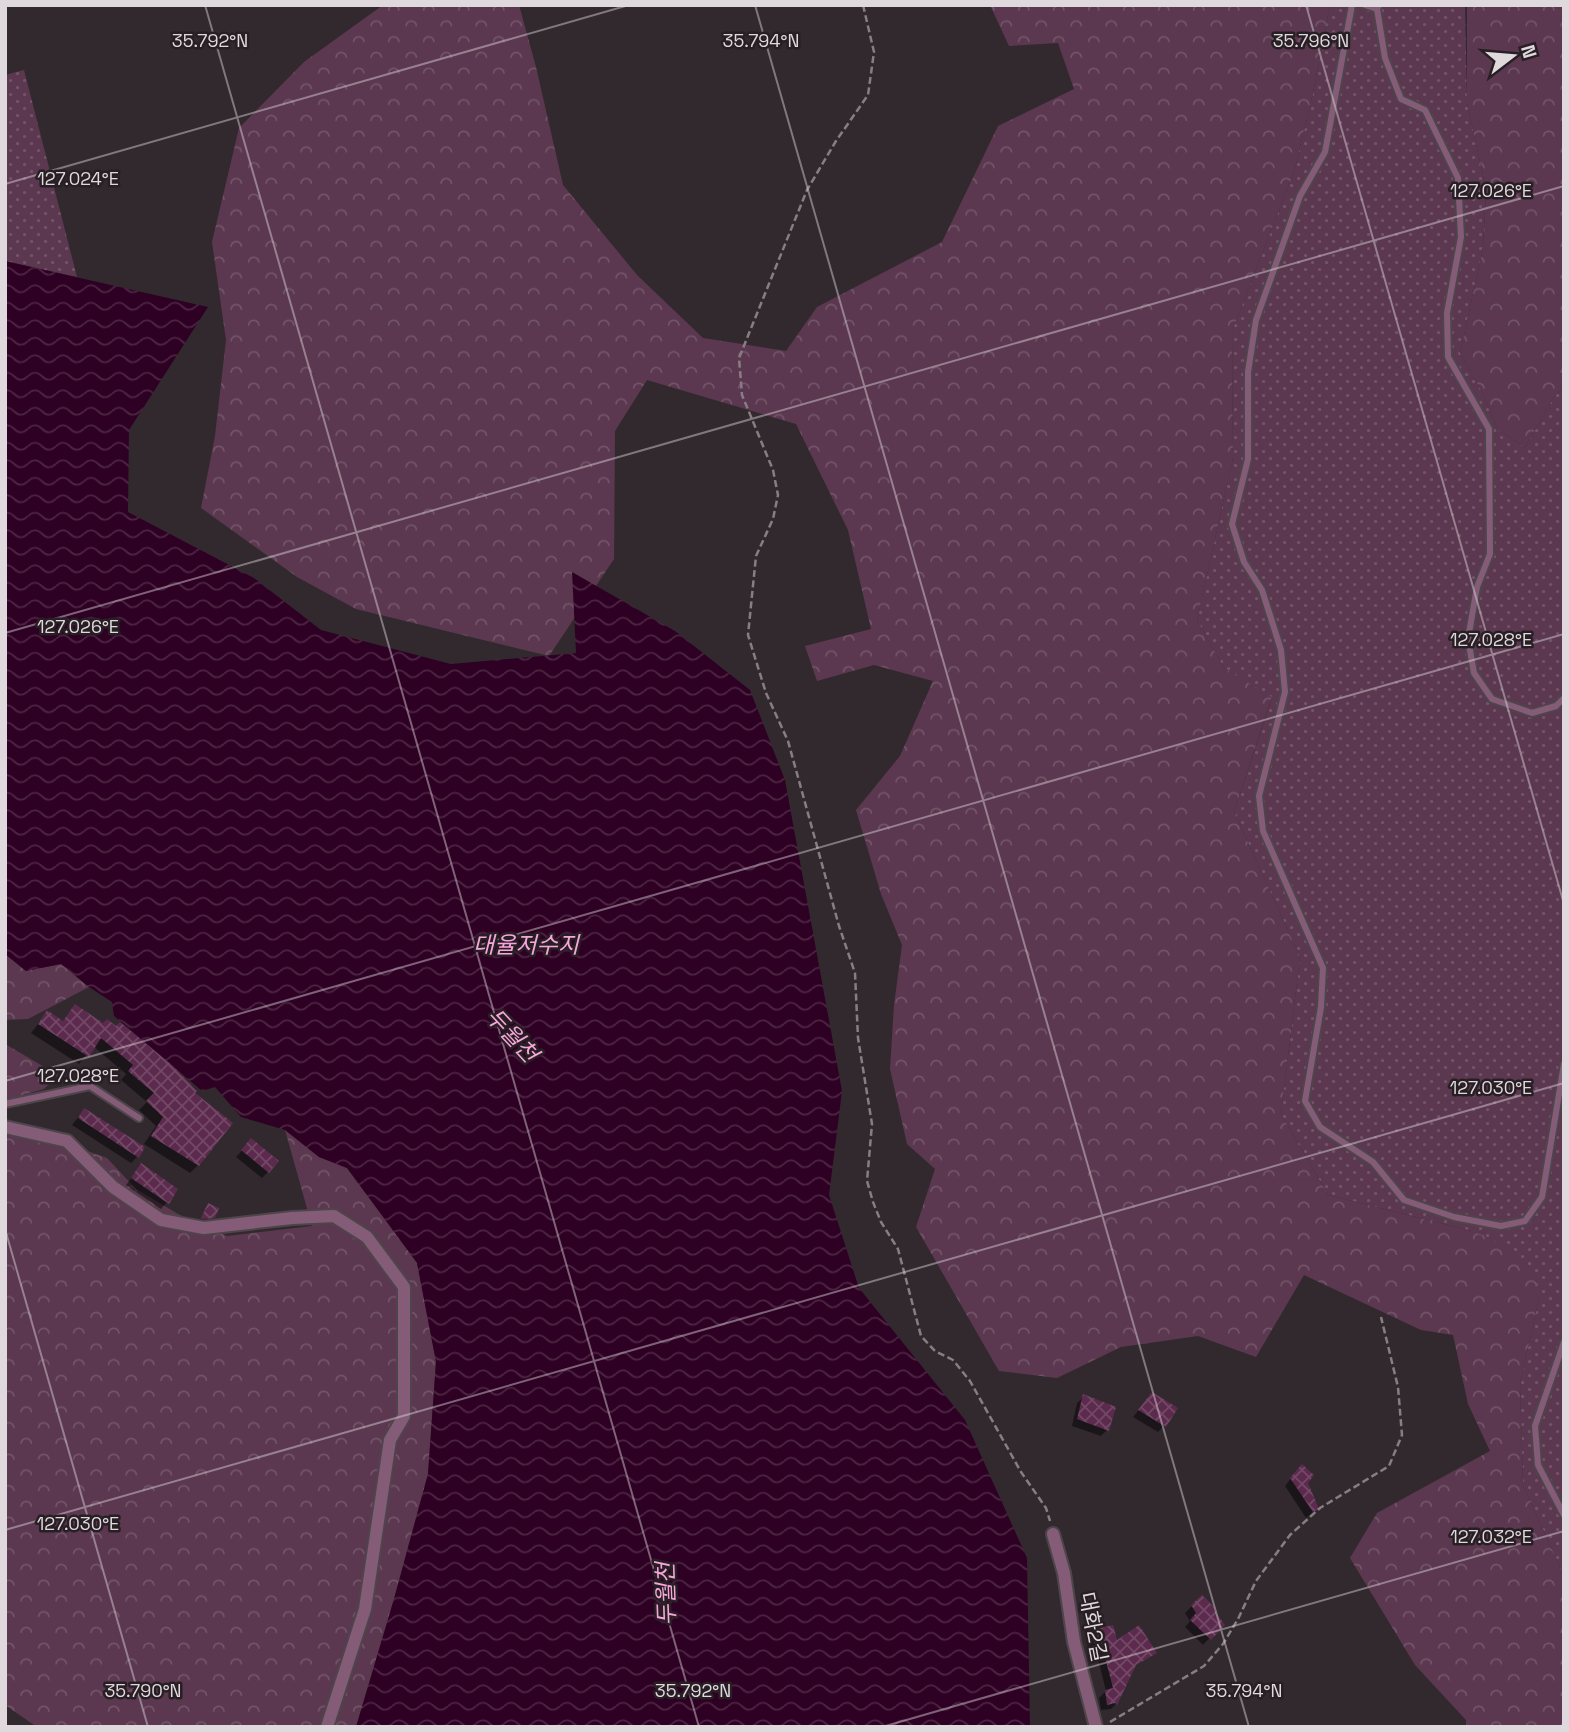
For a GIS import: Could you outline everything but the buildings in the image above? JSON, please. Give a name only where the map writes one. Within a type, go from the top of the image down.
[{"type":"street","points":[[5,1126],[67,1141],[113,1187],[161,1220],[204,1228],[292,1217],[334,1216],[366,1237],[404,1287],[404,1416],[390,1440],[365,1609],[327,1727]]},
{"type":"street","name":"대화2길","points":[[1053,1534],[1064,1573],[1074,1642],[1099,1727]]},
{"type":"lane","points":[[1352,5],[1325,152],[1300,196],[1256,320],[1248,372],[1248,459],[1232,524],[1244,562],[1262,590],[1280,650],[1284,681],[1284,692],[1259,796],[1263,831],[1323,968],[1321,1007],[1305,1101],[1320,1127],[1373,1162],[1404,1200],[1454,1217],[1501,1226],[1525,1221],[1542,1197],[1564,1064]]},
{"type":"lane","points":[[1365,5],[1378,7],[1385,58],[1401,99],[1425,110],[1458,178],[1461,237],[1447,313],[1448,357],[1489,429],[1490,554],[1477,587],[1468,639],[1474,673],[1492,699],[1532,713],[1556,706],[1564,698]]},
{"type":"lane","points":[[5,1104],[90,1086],[139,1118]]},
{"type":"lane","points":[[1564,1342],[1535,1426],[1538,1465],[1564,1516]]},
{"type":"path","points":[[863,5],[874,52],[868,96],[836,141],[807,190],[739,358],[742,395],[773,470],[778,495],[773,519],[756,556],[748,635],[774,715],[788,741],[835,914],[855,973],[858,1038],[872,1124],[867,1181],[873,1202],[881,1222],[898,1249],[921,1336],[935,1351],[953,1360],[970,1381],[1021,1472],[1046,1508],[1053,1534]]},
{"type":"path","points":[[1099,1727],[1204,1666],[1223,1644],[1256,1581],[1290,1535],[1321,1508],[1389,1466],[1402,1435],[1398,1387],[1381,1317]]},
{"type":"green space","points":[[383,5],[519,5],[563,185],[637,275],[703,338],[786,351],[817,307],[942,242],[998,126],[1074,89],[1058,43],[1009,46],[990,5],[1330,5],[1294,172],[1232,331],[1233,458],[1197,620],[1224,668],[1272,697],[1234,812],[1300,957],[1281,1114],[1328,1195],[1472,1231],[1492,1239],[1536,1275],[1539,1298],[1520,1384],[1523,1485],[1564,1576],[1564,1727],[1466,1727],[1466,1720],[1415,1665],[1350,1558],[1377,1513],[1490,1451],[1468,1404],[1453,1335],[1421,1330],[1304,1275],[1256,1357],[1198,1336],[1121,1347],[1057,1378],[999,1371],[916,1227],[935,1169],[907,1144],[890,1069],[894,1005],[902,945],[881,894],[856,810],[900,756],[933,681],[874,665],[817,681],[805,646],[871,629],[848,530],[796,424],[647,380],[615,431],[614,559],[549,656],[356,609],[297,577],[201,508],[215,436],[226,340],[212,242],[239,128],[304,62]]},
{"type":"green space","points":[[1330,5],[1465,5],[1467,103],[1486,189],[1483,248],[1460,353],[1481,390],[1498,430],[1525,447],[1554,397],[1564,386],[1564,1576],[1523,1485],[1520,1384],[1539,1298],[1472,1231],[1328,1195],[1281,1114],[1300,957],[1234,812],[1272,698],[1224,668],[1197,620],[1233,458],[1232,331],[1294,172]]},
{"type":"green space","points":[[1467,5],[1564,5],[1564,386],[1554,397],[1525,447],[1498,430],[1481,390],[1460,353],[1483,248],[1486,189],[1467,103]]},
{"type":"green space","points":[[24,70],[77,277],[5,261],[5,75]]},
{"type":"green space","points":[[5,954],[26,971],[61,964],[89,987],[28,1019],[5,1020]]},
{"type":"green space","points":[[5,1044],[58,1075],[44,1089],[5,1100]]},
{"type":"green space","points":[[5,1122],[107,1158],[136,1189],[178,1214],[227,1236],[312,1226],[285,1130],[319,1157],[347,1168],[417,1262],[436,1361],[428,1474],[356,1727],[37,1727],[5,1705]]},
{"type":"water","name":"대율저수지","points":[[5,261],[208,307],[129,430],[128,512],[254,578],[321,630],[451,664],[576,653],[572,572],[675,631],[750,690],[785,780],[842,1091],[829,1195],[859,1288],[965,1420],[1027,1558],[1030,1727],[356,1727],[428,1474],[436,1362],[417,1263],[347,1168],[319,1157],[285,1130],[241,1117],[215,1087],[202,1091],[114,1016],[112,1002],[61,964],[26,971],[5,954]]},
{"type":"water label","name":"두월천","points":[[512,1035]]},
{"type":"water label","name":"두월천","points":[[666,1594]]}]
